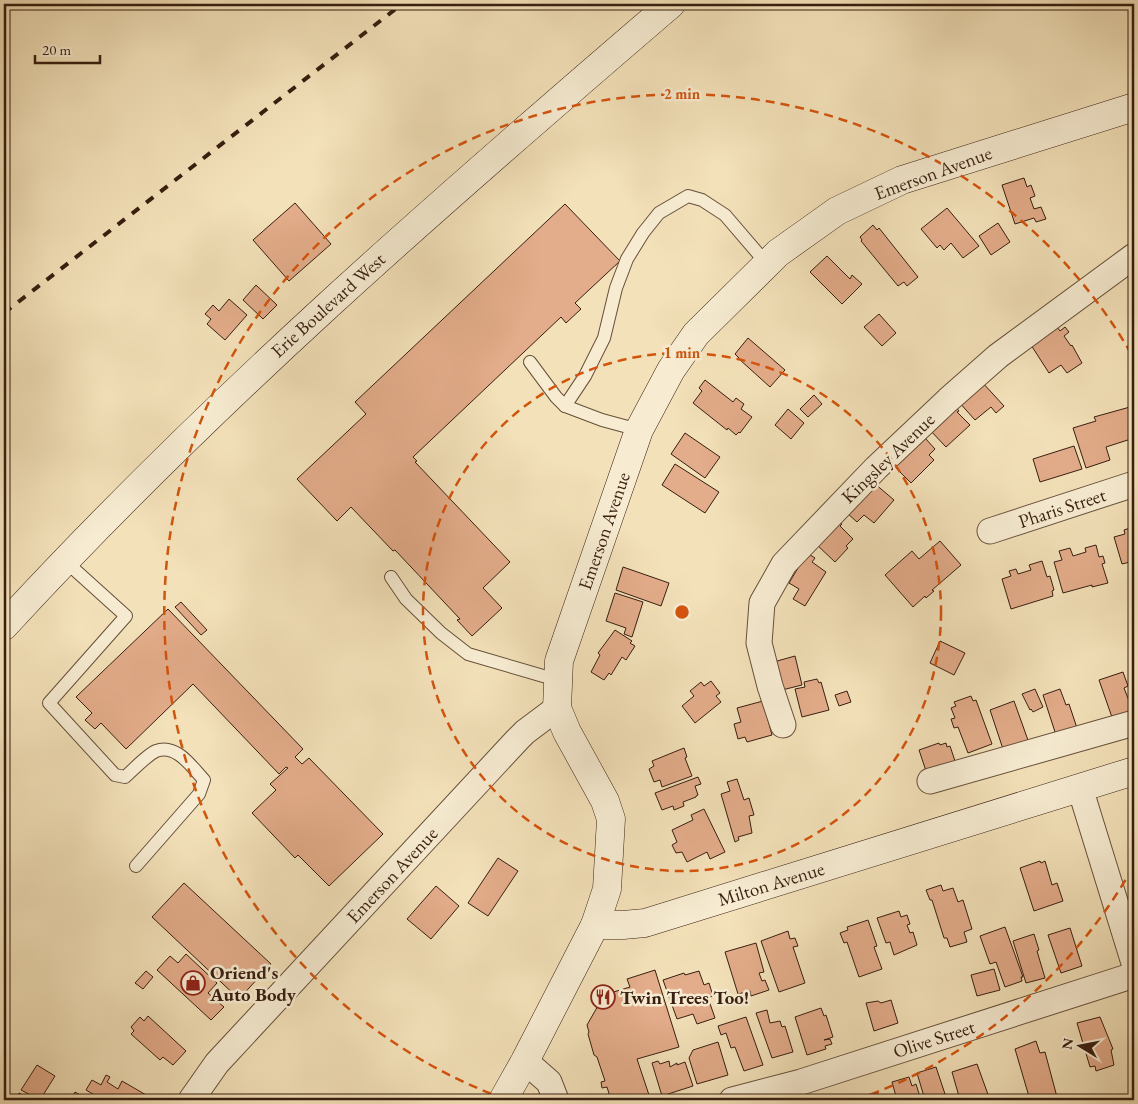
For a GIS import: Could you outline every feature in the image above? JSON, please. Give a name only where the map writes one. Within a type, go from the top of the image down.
[{"type":"street","name":"Erie Boulevard West","points":[[4,626],[64,560],[253,373],[510,142],[671,4]]},
{"type":"street","name":"Emerson Avenue","points":[[191,1100],[217,1063],[524,732],[556,708],[559,661],[639,430],[671,370],[696,334],[778,253],[837,211],[902,180],[1134,106]]},
{"type":"street","name":"Kingsley Avenue","points":[[783,725],[770,686],[759,643],[762,603],[784,564],[876,468],[998,356],[1134,256]]},
{"type":"street","name":"Pharis Street","points":[[990,531],[1134,484]]},
{"type":"street","points":[[503,1100],[595,925],[607,889],[611,819],[606,801],[567,732],[556,708]]},
{"type":"street","points":[[930,781],[1134,722]]},
{"type":"street","name":"Milton Avenue","points":[[595,925],[645,924],[1134,771]]},
{"type":"street","points":[[1080,788],[1134,963]]},
{"type":"street","name":"Olive Street","points":[[732,1100],[800,1082],[1134,975]]},
{"type":"street","points":[[525,1061],[549,1082],[556,1100]]},
{"type":"lane","points":[[565,406],[585,376],[604,338],[616,288],[628,259],[643,233],[659,213],[688,196],[702,200],[725,215],[767,264]]},
{"type":"lane","points":[[530,362],[565,406],[602,420],[639,430]]},
{"type":"lane","points":[[64,560],[126,616],[49,703],[116,775],[125,777],[155,751],[167,750],[183,757],[204,780],[199,794],[136,866]]},
{"type":"lane","points":[[391,577],[406,599],[441,633],[468,654],[558,680]]},
{"type":"building","points":[[1024,178],[1027,187],[1031,185],[1035,196],[1030,198],[1034,209],[1041,207],[1046,219],[1036,222],[1034,218],[1015,224],[1002,185]]},
{"type":"building","points":[[295,203],[331,244],[289,281],[253,240]]},
{"type":"building","points":[[565,204],[620,261],[575,303],[581,309],[566,323],[561,317],[413,457],[417,461],[415,462],[510,562],[483,588],[502,608],[472,636],[457,620],[460,619],[395,550],[393,551],[351,507],[337,521],[297,479],[366,414],[355,402]]},
{"type":"building","points":[[947,208],[979,246],[963,258],[951,243],[944,250],[940,245],[937,248],[921,229]]},
{"type":"building","points":[[998,223],[1010,242],[991,255],[979,236]]},
{"type":"building","points":[[873,225],[877,230],[879,228],[918,277],[907,286],[904,282],[898,286],[861,241],[860,237]]},
{"type":"building","points":[[827,256],[850,279],[852,275],[862,284],[842,304],[810,272]]},
{"type":"building","points":[[256,285],[277,305],[263,319],[243,300]]},
{"type":"building","points":[[229,299],[247,315],[225,340],[207,324],[211,319],[205,314],[213,305],[219,311]]},
{"type":"building","points":[[879,314],[896,333],[882,346],[864,327]]},
{"type":"building","points":[[1057,327],[1060,331],[1065,327],[1069,332],[1064,336],[1072,345],[1082,363],[1067,373],[1061,365],[1049,373],[1031,345]]},
{"type":"building","points":[[748,338],[785,370],[770,387],[735,354]]},
{"type":"building","points":[[705,380],[733,402],[736,398],[744,404],[741,409],[752,417],[740,433],[736,435],[728,428],[727,430],[693,403],[702,391],[699,388]]},
{"type":"building","points":[[981,381],[1004,406],[996,413],[991,407],[975,420],[958,401]]},
{"type":"building","points":[[814,395],[822,404],[808,417],[800,409]]},
{"type":"building","points":[[1134,403],[1134,438],[1106,447],[1110,460],[1086,468],[1073,428],[1096,421],[1094,417],[1130,407],[1129,405]]},
{"type":"building","points":[[954,405],[959,411],[957,412],[970,425],[946,447],[929,429]]},
{"type":"building","points":[[788,409],[804,423],[791,439],[775,425]]},
{"type":"building","points":[[685,433],[720,457],[705,478],[671,454]]},
{"type":"building","points":[[925,438],[935,449],[929,455],[934,460],[911,483],[893,465]]},
{"type":"building","points":[[1074,446],[1082,469],[1040,482],[1033,459]]},
{"type":"building","points":[[675,464],[719,492],[705,513],[662,485]]},
{"type":"building","points":[[874,483],[894,500],[874,523],[864,515],[857,522],[847,513]]},
{"type":"building","points":[[838,521],[842,524],[840,526],[853,539],[846,546],[848,548],[835,562],[816,544]]},
{"type":"building","points":[[1133,527],[1134,561],[1122,564],[1114,537],[1125,534],[1124,530]]},
{"type":"building","points":[[940,541],[961,565],[932,590],[934,591],[926,598],[925,596],[913,607],[885,575],[912,551],[919,559]]},
{"type":"building","points":[[1096,545],[1099,557],[1103,556],[1105,563],[1102,564],[1108,583],[1092,587],[1092,585],[1063,593],[1054,562],[1062,560],[1059,551],[1070,548],[1073,556],[1086,552],[1085,548]]},
{"type":"building","points":[[807,553],[815,558],[812,562],[826,572],[805,606],[793,599],[799,589],[789,583]]},
{"type":"building","points":[[1042,561],[1047,577],[1050,576],[1054,590],[1052,591],[1053,596],[1011,609],[1002,579],[1011,576],[1009,571],[1016,569],[1018,574],[1031,570],[1029,565]]},
{"type":"building","points":[[623,567],[669,583],[661,606],[616,590]]},
{"type":"building","points":[[615,593],[643,602],[632,637],[624,634],[626,628],[606,621]]},
{"type":"building","points":[[181,602],[207,630],[201,635],[175,607]]},
{"type":"building","points":[[168,609],[303,749],[295,757],[302,764],[309,758],[383,834],[329,886],[298,855],[295,858],[252,813],[276,790],[270,784],[288,768],[286,767],[279,774],[193,684],[126,749],[101,723],[95,729],[85,720],[92,713],[76,697]]},
{"type":"building","points":[[615,630],[632,641],[630,643],[635,646],[626,660],[622,657],[611,675],[609,673],[604,680],[591,672],[600,655],[598,653]]},
{"type":"building","points":[[940,641],[965,653],[954,675],[930,663]]},
{"type":"building","points":[[795,656],[802,685],[778,691],[770,663]]},
{"type":"building","points":[[1123,672],[1128,686],[1124,688],[1133,711],[1114,723],[1099,680]]},
{"type":"building","points":[[817,679],[819,683],[821,682],[829,710],[802,717],[795,689],[805,687],[804,682]]},
{"type":"building","points":[[711,681],[720,693],[716,696],[721,702],[695,723],[682,706],[694,696],[690,691],[701,682],[704,686]]},
{"type":"building","points":[[1035,689],[1043,707],[1033,712],[1030,710],[1022,694]]},
{"type":"building","points":[[1060,689],[1066,705],[1069,704],[1077,728],[1056,735],[1043,695]]},
{"type":"building","points":[[847,691],[851,702],[839,706],[835,695]]},
{"type":"building","points":[[971,696],[973,701],[976,700],[992,744],[968,753],[958,727],[954,728],[951,719],[955,718],[951,708],[956,706],[954,702]]},
{"type":"building","points":[[763,701],[772,735],[747,742],[745,737],[738,739],[734,724],[741,722],[737,708]]},
{"type":"building","points":[[1014,701],[1029,743],[1004,752],[990,710]]},
{"type":"building","points":[[939,743],[940,745],[946,743],[947,747],[950,746],[956,764],[927,774],[919,750]]},
{"type":"building","points":[[684,748],[687,757],[685,758],[692,776],[662,787],[660,780],[654,782],[649,769],[654,766],[652,761]]},
{"type":"building","points":[[698,777],[701,784],[695,786],[698,795],[696,797],[683,802],[684,806],[674,810],[673,806],[662,810],[655,793]]},
{"type":"building","points":[[737,779],[744,800],[749,798],[754,815],[749,816],[752,833],[738,837],[739,840],[735,842],[721,794],[730,791],[727,782]]},
{"type":"building","points":[[704,809],[725,852],[710,859],[707,852],[687,862],[682,852],[676,853],[672,845],[677,842],[672,830],[693,820],[691,815]]},
{"type":"building","points":[[498,858],[518,871],[488,916],[468,903]]},
{"type":"building","points":[[1040,861],[1041,863],[1045,861],[1052,885],[1057,883],[1063,901],[1034,911],[1020,868]]},
{"type":"building","points":[[184,883],[271,964],[239,999],[152,917]]},
{"type":"building","points":[[941,885],[943,891],[953,888],[958,902],[963,900],[972,929],[964,932],[967,942],[950,947],[947,938],[944,938],[932,900],[930,900],[926,890]]},
{"type":"building","points":[[436,886],[459,906],[431,939],[407,919]]},
{"type":"building","points":[[899,911],[901,917],[907,915],[910,924],[907,925],[910,933],[913,932],[917,945],[894,955],[890,942],[886,943],[877,918]]},
{"type":"building","points":[[868,920],[877,946],[874,947],[882,969],[859,977],[847,942],[844,943],[840,933],[848,930],[847,927]]},
{"type":"building","points":[[1005,927],[1023,977],[1021,977],[1022,981],[1005,987],[996,962],[990,964],[980,936]]},
{"type":"building","points":[[1070,928],[1082,966],[1061,973],[1048,935]]},
{"type":"building","points":[[788,931],[790,939],[795,938],[798,946],[793,947],[805,983],[779,992],[761,941]]},
{"type":"building","points":[[1034,934],[1045,978],[1026,983],[1013,941]]},
{"type":"building","points":[[756,943],[764,972],[759,973],[762,981],[765,980],[769,990],[751,996],[750,991],[738,994],[725,952]]},
{"type":"building","points":[[186,954],[217,983],[208,993],[224,1007],[211,1020],[157,970],[170,956],[178,963]]},
{"type":"building","points":[[994,969],[1000,990],[977,996],[971,975]]},
{"type":"building","points":[[655,970],[679,1047],[637,1059],[650,1098],[643,1100],[611,1100],[607,1087],[602,1088],[601,1082],[605,1081],[597,1057],[594,1055],[587,1025],[599,1004],[597,997],[630,987],[627,979]]},
{"type":"building","points":[[146,971],[153,977],[143,989],[135,983]]},
{"type":"building","points":[[699,971],[704,985],[709,983],[713,996],[708,998],[715,1018],[697,1024],[693,1014],[677,1019],[663,980],[684,973],[685,975]]},
{"type":"building","points":[[891,1000],[898,1023],[874,1031],[866,1003],[878,1001],[881,1003]]},
{"type":"building","points":[[821,1008],[824,1016],[826,1015],[833,1037],[824,1040],[830,1039],[832,1044],[825,1046],[826,1049],[807,1055],[795,1017]]},
{"type":"building","points":[[767,1010],[770,1023],[780,1021],[782,1027],[785,1026],[793,1052],[772,1058],[756,1013]]},
{"type":"building","points":[[148,1016],[186,1051],[173,1065],[163,1057],[160,1060],[131,1034],[134,1031],[131,1027],[140,1017],[144,1021]]},
{"type":"building","points":[[746,1017],[763,1065],[744,1071],[735,1047],[731,1048],[726,1033],[721,1035],[718,1026]]},
{"type":"building","points":[[1100,1017],[1113,1049],[1111,1050],[1114,1065],[1096,1071],[1095,1066],[1090,1067],[1077,1023]]},
{"type":"building","points":[[1036,1041],[1040,1053],[1045,1052],[1057,1097],[1047,1100],[1030,1100],[1015,1049]]},
{"type":"building","points":[[718,1042],[728,1075],[697,1084],[689,1058],[693,1050]]},
{"type":"building","points":[[658,1061],[660,1064],[669,1061],[670,1067],[677,1063],[677,1065],[685,1062],[693,1086],[662,1096],[652,1063]]},
{"type":"building","points":[[977,1064],[990,1100],[960,1100],[952,1072]]},
{"type":"building","points":[[37,1065],[55,1076],[40,1100],[21,1090]]},
{"type":"building","points":[[936,1067],[947,1100],[925,1100],[917,1073]]},
{"type":"building","points":[[106,1075],[110,1077],[107,1082],[118,1089],[122,1081],[153,1099],[103,1100],[86,1090],[92,1080],[101,1085]]},
{"type":"building","points":[[909,1077],[912,1086],[916,1084],[921,1100],[897,1100],[892,1082]]},
{"type":"building","points":[[75,1092],[89,1100],[71,1100]]},
{"type":"building","points":[[877,1092],[878,1097],[881,1096],[883,1100],[858,1100],[857,1098]]},
{"type":"building","points":[[19,1093],[32,1100],[15,1100]]},
{"type":"railway","points":[[4,313],[402,4]]},
{"type":"place","name":"Oriend's Auto Body","points":[[193,983]]},
{"type":"place","name":"Twin Trees Too!","points":[[603,997]]}]
